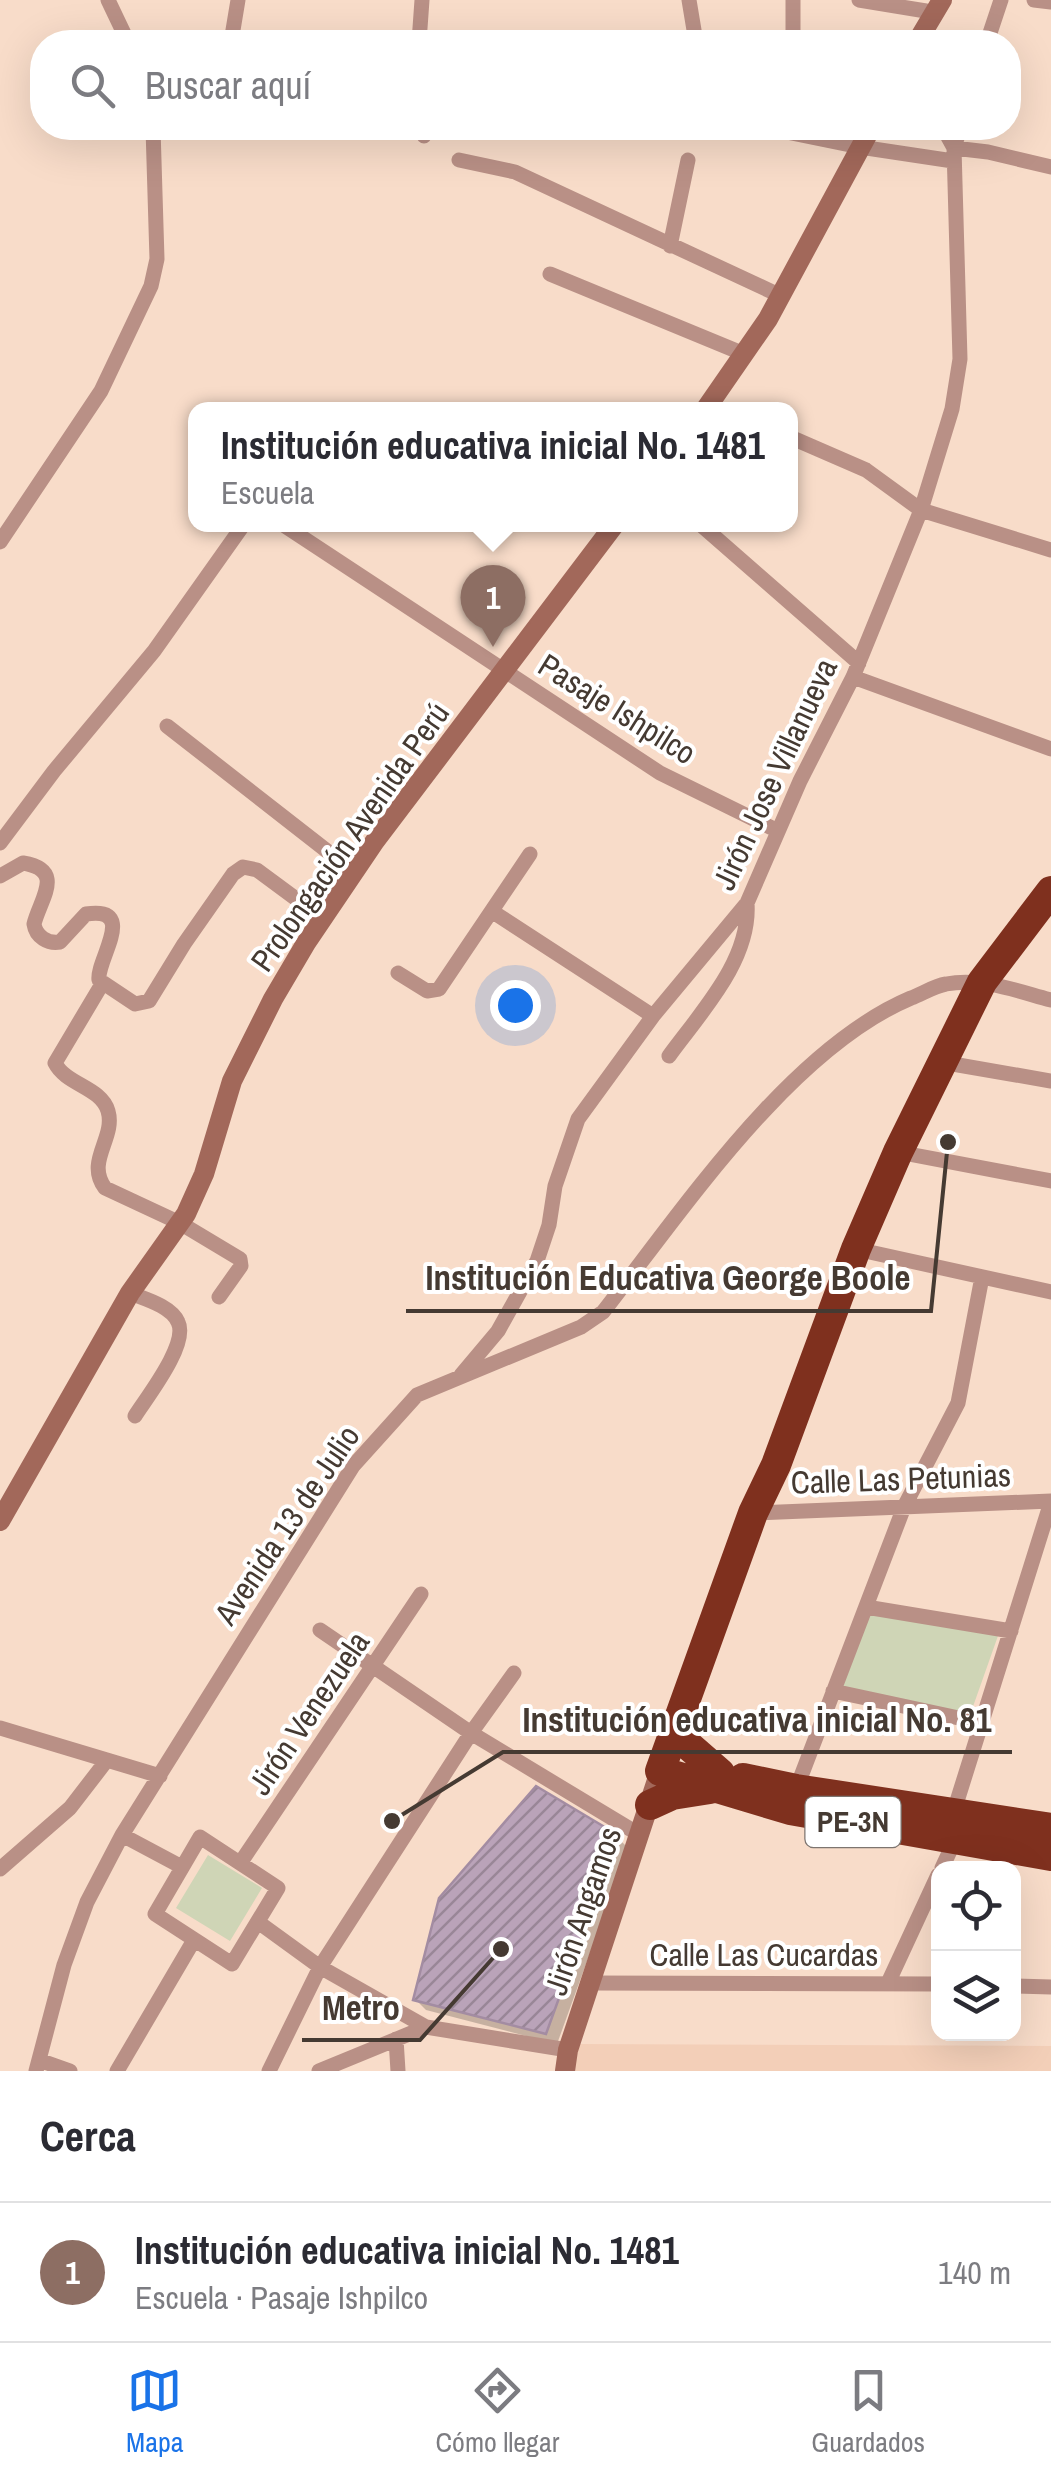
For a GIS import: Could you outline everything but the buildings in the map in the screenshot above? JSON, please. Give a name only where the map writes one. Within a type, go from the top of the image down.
[{"type":"highway","points":[[718,1781],[666,1752],[753,1513],[776,1465],[856,1250],[940,1062],[982,982],[1051,892]]},
{"type":"highway","name":"PE-3N","points":[[666,1752],[718,1781],[793,1800],[954,1827],[1051,1856]]},
{"type":"highway","points":[[650,1805],[718,1781]]},
{"type":"highway","name":"PE-3N","points":[[954,1827],[1051,1828]]},
{"type":"street","points":[[108,0],[122,30]]},
{"type":"street","points":[[232,30],[238,0]]},
{"type":"street","points":[[421,30],[422,0]]},
{"type":"street","points":[[689,0],[694,30]]},
{"type":"street","points":[[793,0],[793,30]]},
{"type":"street","points":[[859,0],[930,15]]},
{"type":"street","points":[[992,30],[1001,0]]},
{"type":"street","points":[[1034,0],[1051,2]]},
{"type":"street","points":[[0,542],[101,391],[151,286],[157,259],[153,140]]},
{"type":"street","points":[[830,140],[860,148],[953,154],[1051,167]]},
{"type":"street","points":[[711,402],[781,296],[864,140]]},
{"type":"street","name":"Jirón Jose Villanueva","points":[[458,1378],[498,1331],[537,1261],[549,1225],[554,1186],[578,1119],[653,1016],[746,903],[856,670],[922,510],[952,410],[960,359],[953,154],[948,140]]},
{"type":"street","points":[[953,154],[957,140]]},
{"type":"street","points":[[459,160],[514,172],[781,296]]},
{"type":"street","points":[[670,246],[688,160]]},
{"type":"street","points":[[550,274],[744,354]]},
{"type":"street","points":[[798,440],[866,470],[922,510],[1051,550]]},
{"type":"street","points":[[0,843],[154,651],[238,532]]},
{"type":"street","name":"Pasaje Ishpilco","points":[[294,532],[660,773],[778,831]]},
{"type":"street","name":"Prolongación Avenida Perú","points":[[0,1521],[130,1292],[180,1222],[204,1174],[232,1082],[272,999],[354,872],[609,532]]},
{"type":"street","points":[[709,532],[856,670],[1051,749]]},
{"type":"street","points":[[168,726],[354,872]]},
{"type":"street","points":[[398,973],[428,991],[439,989],[530,854]]},
{"type":"street","points":[[0,876],[22,862],[33,864],[46,875],[48,886],[34,924],[38,934],[50,943],[60,942],[86,914],[103,914],[110,921],[113,937],[98,969],[102,984],[135,1004],[149,1001],[184,944],[242,867],[257,870],[322,918]]},
{"type":"street","points":[[669,1056],[743,946],[748,922],[746,903]]},
{"type":"street","points":[[493,912],[653,1016]]},
{"type":"street","points":[[982,982],[1051,1000]]},
{"type":"street","name":"Avenida 13 de Julio","points":[[37,2065],[64,1964],[87,1902],[122,1835],[354,1466],[417,1395],[581,1327],[602,1312],[742,1137],[831,1046],[882,1010],[944,984],[982,982]]},
{"type":"street","points":[[102,984],[55,1063],[72,1081],[99,1097],[108,1112],[97,1166],[101,1184],[180,1222],[240,1259],[242,1266],[219,1297]]},
{"type":"street","points":[[940,1062],[1051,1081]]},
{"type":"street","points":[[898,1152],[1051,1182]]},
{"type":"street","points":[[856,1250],[1051,1292]]},
{"type":"street","points":[[793,1800],[904,1507],[958,1402],[982,1277]]},
{"type":"street","points":[[130,1292],[170,1312],[178,1321],[180,1332],[176,1349],[135,1416]]},
{"type":"street","points":[[943,1861],[1051,1502]]},
{"type":"street","name":"Calle Las Petunias","points":[[753,1513],[1051,1502]]},
{"type":"street","name":"Jirón Venezuela","points":[[241,1862],[421,1594]]},
{"type":"street","points":[[866,1607],[1011,1631]]},
{"type":"street","points":[[320,1630],[471,1733],[640,1835]]},
{"type":"street","points":[[268,2071],[320,1967],[514,1673]]},
{"type":"street","points":[[834,1691],[982,1723]]},
{"type":"street","points":[[0,1728],[160,1776]]},
{"type":"street","name":"Jirón Angamos","points":[[566,2060],[666,1752]]},
{"type":"street","points":[[0,1869],[70,1808],[107,1760]]},
{"type":"street","points":[[122,1835],[182,1868]]},
{"type":"street","points":[[200,1837],[278,1888],[232,1964],[155,1914],[182,1868],[200,1837]]},
{"type":"street","points":[[888,1982],[931,1891]]},
{"type":"street","points":[[258,1922],[320,1967],[426,2027],[566,2060]]},
{"type":"street","points":[[116,2071],[194,1940]]},
{"type":"street","name":"Calle Las Cucardas","points":[[590,1983],[931,1984]]},
{"type":"street","points":[[1021,1986],[1051,1986]]},
{"type":"street","points":[[319,2071],[426,2027]]},
{"type":"street","points":[[396,2038],[398,2071]]},
{"type":"street","points":[[37,2065],[70,2071]]},
{"type":"shaded area","points":[[577,2044],[1051,2046],[1051,2071],[573,2071]]},
{"type":"green space","points":[[869,1609],[999,1633],[970,1715],[838,1687]]},
{"type":"green space","points":[[208,1855],[262,1888],[230,1941],[176,1908]]},
{"type":"place","name":"Institución educativa inicial No. 1481","points":[[493,647]]},
{"type":"place","name":"Institución Educativa George Boole","points":[[948,1142]]},
{"type":"place","name":"Institución educativa inicial No. 81","points":[[392,1821]]},
{"type":"place","name":"Metro","points":[[501,1949]]}]
